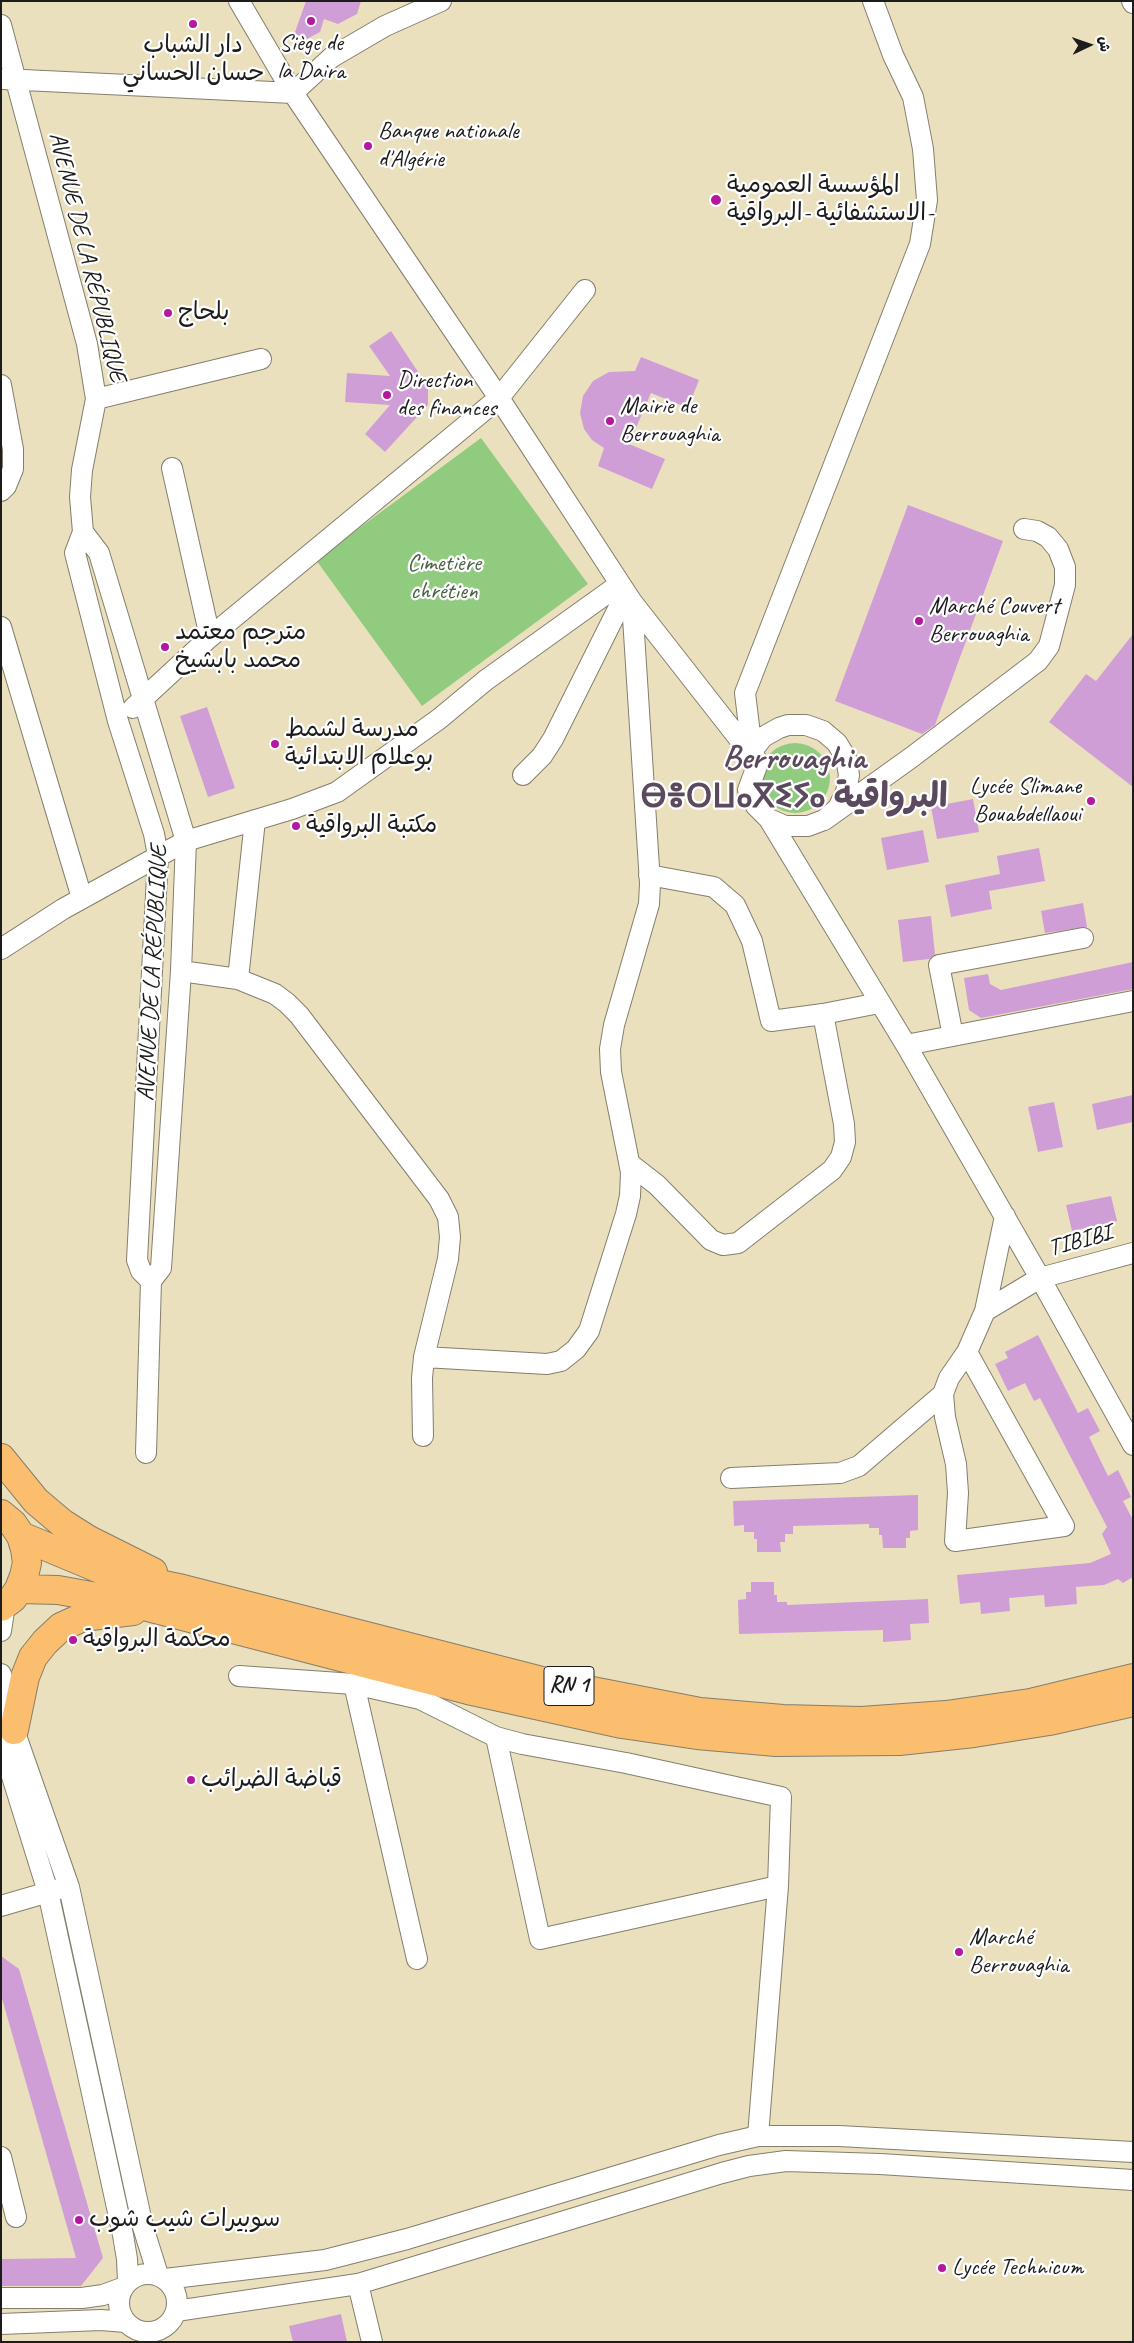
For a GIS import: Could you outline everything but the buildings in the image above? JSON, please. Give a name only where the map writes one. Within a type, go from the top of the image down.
[{"type":"highway","points":[[1,1458],[36,1501],[62,1523],[89,1540],[183,1589]]},
{"type":"highway","name":"RN 1","points":[[1,1514],[13,1524],[21,1536],[27,1562],[24,1576],[8,1600]]},
{"type":"highway","name":"RN 1","points":[[21,1536],[112,1574],[183,1589],[546,1682],[709,1713],[783,1719],[861,1721],[946,1715],[1030,1703],[1133,1678]]},
{"type":"highway","name":"RN 1","points":[[8,1600],[79,1593],[166,1610],[468,1690],[622,1724],[736,1739],[776,1742],[899,1741],[974,1733],[1049,1721],[1133,1702]]},
{"type":"highway","name":"RN 1","points":[[8,1736],[25,1677],[33,1657],[61,1627],[83,1618],[115,1612],[166,1610]]},
{"type":"street","points":[[239,1],[293,93],[499,398],[626,593],[755,757]]},
{"type":"street","points":[[6,83],[293,93],[332,57],[385,26],[441,1]]},
{"type":"street","points":[[720,714],[728,718],[745,693],[920,244],[927,200],[923,148],[912,97],[893,55],[878,3]]},
{"type":"street","name":"AVENUE DE LA RÉPUBLIQUE","points":[[1,25],[6,83],[87,344],[96,399],[82,470],[80,497],[83,532],[75,553],[118,721],[154,834],[158,856],[138,1260],[141,1271],[151,1281]]},
{"type":"street","points":[[118,721],[210,638],[499,398],[585,290]]},
{"type":"street","points":[[96,399],[261,359]]},
{"type":"street","points":[[1,385],[13,449],[13,469],[6,486],[1,491]]},
{"type":"street","points":[[172,468],[210,638]]},
{"type":"street","points":[[769,819],[785,826],[808,826],[824,820],[1038,661],[1049,646],[1065,585],[1065,567],[1058,549],[1048,537],[1037,531],[1024,529]]},
{"type":"street","name":"AVENUE DE LA RÉPUBLIQUE","points":[[83,532],[99,553],[186,842],[181,971],[161,1268],[151,1281],[146,1453]]},
{"type":"street","points":[[523,775],[542,756],[553,739],[626,593]]},
{"type":"street","points":[[1,949],[82,898],[186,842],[337,792],[439,719],[486,680],[626,593]]},
{"type":"street","points":[[424,1357],[547,1364],[561,1361],[576,1349],[589,1331],[626,1214],[630,1196],[630,1164],[611,1072],[610,1049],[614,1024],[649,904],[649,875],[626,593]]},
{"type":"street","points":[[1,627],[82,898]]},
{"type":"street","points":[[745,693],[755,757]]},
{"type":"street","points":[[824,820],[838,808],[846,792],[848,775],[846,758],[837,743],[823,731],[806,725],[788,725],[779,728],[764,737],[755,757],[748,790],[756,806],[769,819],[906,1045],[1005,1216],[1133,1445]]},
{"type":"street","points":[[238,979],[255,820]]},
{"type":"street","points":[[649,875],[714,887],[735,905],[752,941],[771,1020],[823,1014],[879,1003]]},
{"type":"street","points":[[953,1036],[939,965],[1083,938]]},
{"type":"street","points":[[181,971],[238,979],[275,994],[299,1015],[439,1199],[448,1217],[450,1237],[448,1258],[424,1357],[422,1378],[423,1436]]},
{"type":"street","points":[[906,1045],[1133,1001]]},
{"type":"street","points":[[630,1164],[657,1185],[711,1240],[723,1245],[738,1243],[832,1170],[841,1157],[845,1142],[844,1124],[823,1014]]},
{"type":"street","points":[[966,1352],[1064,1526],[956,1541],[958,1493],[956,1464],[945,1417],[943,1394],[949,1378],[966,1352],[985,1311],[1005,1216]]},
{"type":"street","name":"TIBIBI","points":[[985,1311],[1040,1278],[1133,1252]]},
{"type":"street","points":[[731,1478],[840,1472],[859,1466],[943,1394]]},
{"type":"street","points":[[1,1631],[8,1600]]},
{"type":"street","points":[[1,1674],[8,1736],[48,1892],[123,2235],[127,2259],[125,2285],[119,2306],[136,2332]]},
{"type":"street","points":[[239,1676],[354,1684],[420,1699],[496,1737],[522,1744],[626,1763],[781,1797],[778,1886],[758,2136]]},
{"type":"street","points":[[354,1684],[417,1958]]},
{"type":"street","points":[[8,1736],[69,1887],[143,2226],[161,2277],[176,2294],[173,2325]]},
{"type":"street","points":[[496,1737],[540,1939],[778,1886]]},
{"type":"street","points":[[1,1906],[69,1887]]},
{"type":"street","points":[[1,2298],[82,2298],[103,2295],[125,2285],[142,2274],[161,2277],[325,2260],[407,2238],[719,2145],[758,2136],[839,2136],[1133,2152]]},
{"type":"street","points":[[1,2157],[16,2217]]},
{"type":"street","points":[[1,2324],[101,2320],[136,2332],[155,2331],[173,2325],[358,2284],[722,2173],[749,2166],[786,2161],[880,2164],[1133,2180]]},
{"type":"street","points":[[358,2284],[372,2342]]},
{"type":"green space","name":"Cimetière chrétien","points":[[481,438],[588,584],[422,706],[316,560]]},
{"type":"green space","points":[[802,743],[815,749],[824,758],[828,764],[830,778],[828,792],[820,803],[809,811],[788,813],[781,811],[770,803],[762,792],[760,771],[762,764],[770,753],[781,745]]},
{"type":"place","name":"Siège de la Daira","points":[[311,21]]},
{"type":"place","name":"دار الشباب حسان الحساني","points":[[193,24]]},
{"type":"place","name":"Banque nationale d'Algérie","points":[[368,146]]},
{"type":"place","name":"المؤسسة العمومية الاستشفائية -البرواقية-","points":[[716,200]]},
{"type":"place","name":"بلحاج","points":[[168,313]]},
{"type":"place","name":"Direction des finances","points":[[387,395]]},
{"type":"place","name":"Mairie de Berrouaghia","points":[[610,421]]},
{"type":"place","name":"Marché Couvert Berrouaghia","points":[[919,621]]},
{"type":"place","name":"مترجم معتمد محمد بابشيخ","points":[[165,647]]},
{"type":"place","name":"مدرسة لشمط بوعلام الابتدائية","points":[[275,744]]},
{"type":"place","name":"Lycée Slimane Bouabdellaoui","points":[[1091,801]]},
{"type":"place","name":"مكتبة البرواقية","points":[[296,826]]},
{"type":"place","name":"محكمة البرواقية","points":[[73,1640]]},
{"type":"place","name":"قباضة الضرائب","points":[[191,1780]]},
{"type":"place","name":"Marché Berrouaghia","points":[[959,1952]]},
{"type":"place","name":"سوبيرات شيب شوب","points":[[79,2220]]},
{"type":"place","name":"Lycée Technicum","points":[[942,2268]]},
{"type":"district","name":"Berrouaghia ⴱⴻⵔⵡⴰⴳⵉⵢⴰ البرواقية","points":[[794,779]]}]
